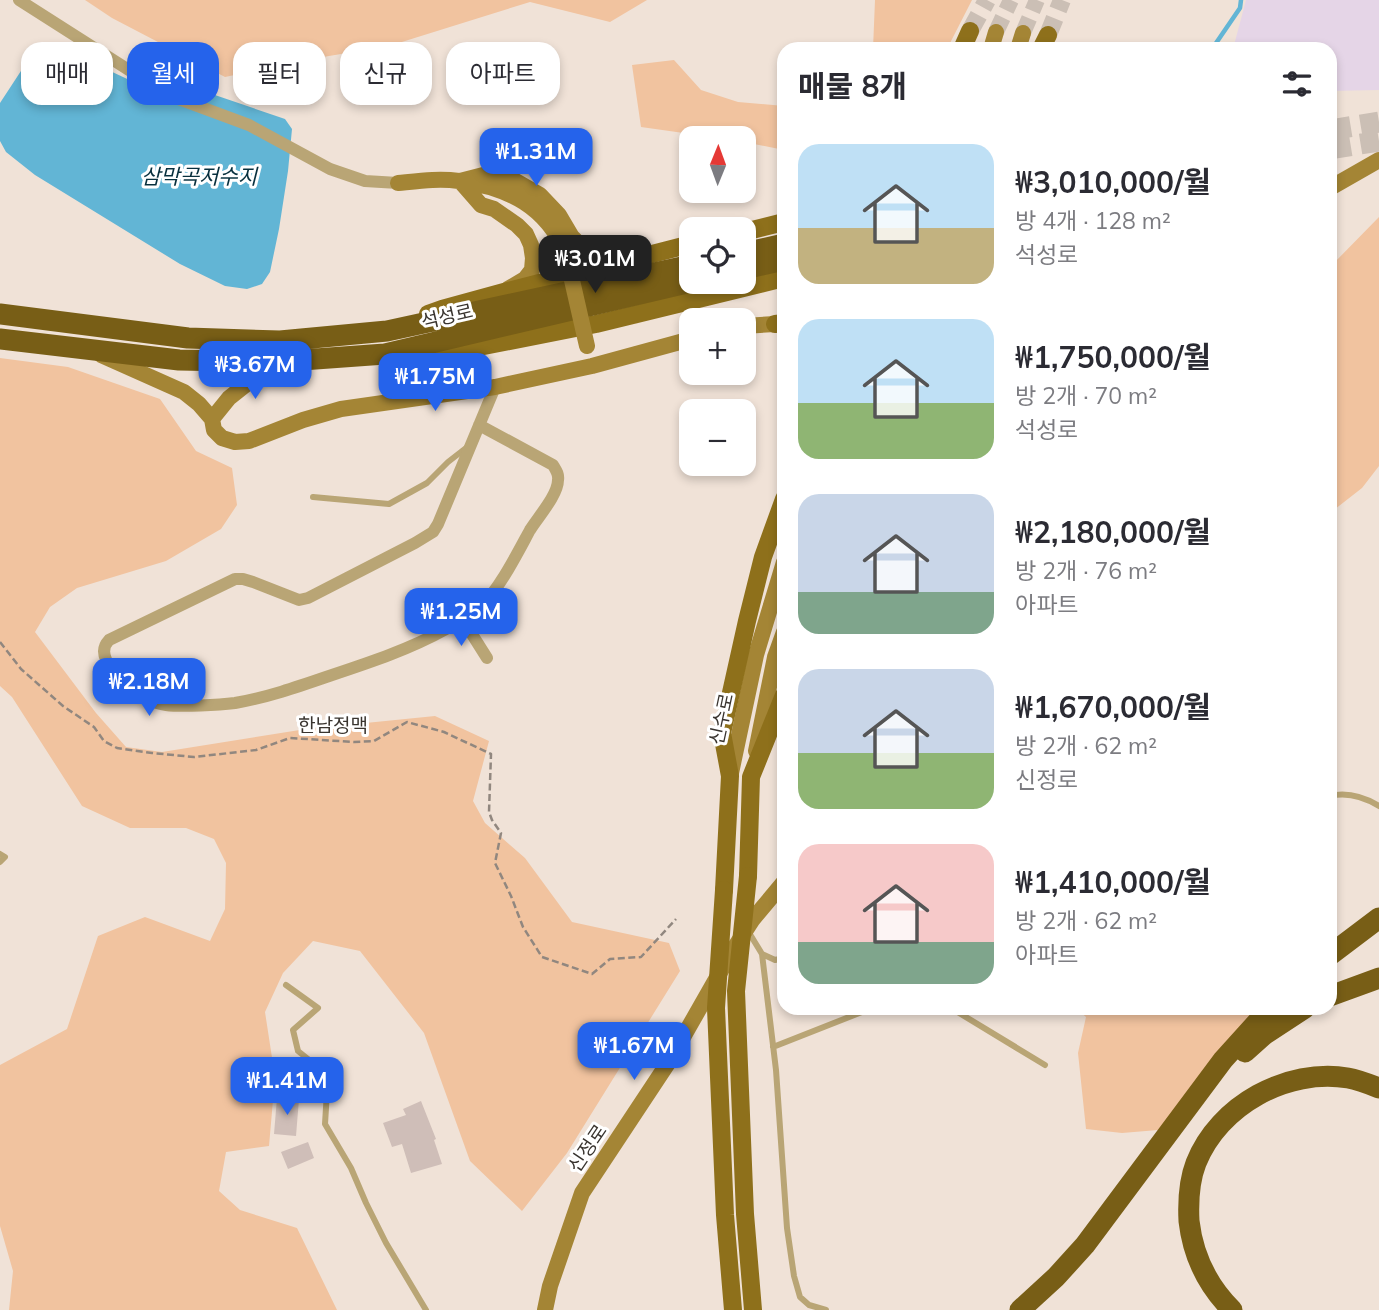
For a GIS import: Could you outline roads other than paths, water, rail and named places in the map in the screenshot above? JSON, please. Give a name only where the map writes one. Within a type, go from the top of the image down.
[{"type":"highway","points":[[756,250],[777,246]]},
{"type":"highway","points":[[756,266],[777,262]]},
{"type":"highway","name":"석성로","points":[[0,314],[188,338],[280,341],[387,331],[679,268]]},
{"type":"highway","name":"석성로","points":[[0,339],[180,360],[274,362],[385,354],[679,285]]},
{"type":"highway","points":[[1337,950],[1379,918]]},
{"type":"highway","points":[[1337,993],[1379,978]]},
{"type":"highway","points":[[1020,1310],[1056,1277],[1085,1245],[1223,1060],[1264,1015]]},
{"type":"highway","points":[[1188,1108],[1264,1035],[1294,1015]]},
{"type":"highway","points":[[1232,1310],[1202,1272],[1191,1236],[1191,1181],[1205,1144],[1232,1112],[1273,1087],[1310,1078],[1329,1077],[1348,1079],[1379,1088]]},
{"type":"main road","points":[[965,42],[970,31]]},
{"type":"main road","points":[[756,229],[777,224]]},
{"type":"main road","points":[[387,331],[442,309],[679,247]]},
{"type":"main road","points":[[385,354],[443,354],[596,324],[777,280]]},
{"type":"main road","points":[[730,776],[722,733],[758,578],[777,515]]},
{"type":"main road","points":[[753,1310],[745,1214],[736,991],[748,876],[751,777],[777,712]]},
{"type":"main road","name":"신수로","points":[[730,776],[716,1008],[725,1215],[733,1310]]},
{"type":"street","points":[[19,0],[168,95],[249,125],[330,169],[366,181],[382,183],[460,181],[510,195],[527,204],[543,216],[559,236],[566,254],[592,366]]},
{"type":"street","points":[[993,42],[996,32]]},
{"type":"street","points":[[1020,42],[1023,33]]},
{"type":"street","points":[[1337,184],[1379,160]]},
{"type":"street","points":[[460,181],[491,173],[512,179],[540,195],[559,215],[572,237],[581,246],[590,250],[635,257]]},
{"type":"street","points":[[460,181],[481,205],[494,209],[517,225],[526,234],[531,245],[532,270],[525,279],[504,292]]},
{"type":"street","points":[[756,325],[777,324]]},
{"type":"street","points":[[90,350],[184,392],[212,419],[214,430],[222,439],[235,442],[249,441],[341,409],[495,387],[592,366],[679,342]]},
{"type":"street","points":[[212,419],[229,398],[274,362]]},
{"type":"street","points":[[479,425],[553,465],[559,481],[500,581],[483,605],[463,620],[426,640],[370,662],[277,694],[234,703],[167,705],[145,699],[133,692],[105,660],[104,645],[109,640],[235,579],[253,582],[299,600],[308,598],[433,532],[495,387]]},
{"type":"street","name":"신수로","points":[[730,776],[756,655],[777,585]]},
{"type":"street","points":[[463,620],[487,658]]},
{"type":"street","points":[[751,777],[777,651]]},
{"type":"street","name":"신정로","points":[[545,1310],[550,1286],[582,1193],[670,1060],[731,953],[777,891]]},
{"type":"lane","points":[[313,497],[389,504],[427,484],[448,462],[471,444]]},
{"type":"lane","points":[[1337,795],[1367,799],[1379,806]]},
{"type":"lane","points":[[0,854],[5,857],[0,862]]},
{"type":"lane","points":[[747,929],[762,954],[773,1048],[787,1228],[794,1276],[800,1297],[809,1305],[826,1310]]},
{"type":"lane","points":[[762,954],[777,959]]},
{"type":"lane","points":[[286,985],[318,1008],[292,1030],[298,1051],[328,1075],[325,1124],[351,1168],[386,1243],[426,1310]]},
{"type":"lane","points":[[773,1048],[855,1015]]},
{"type":"lane","points":[[963,1015],[1045,1065]]},
{"type":"water","name":"삼막곡저수지","points":[[21,71],[21,105],[113,105],[113,72],[127,79],[127,105],[219,105],[219,96],[233,101],[233,105],[244,105],[285,119],[292,129],[288,171],[270,272],[262,284],[247,289],[225,286],[180,264],[35,175],[6,152],[0,141],[0,103]]},
{"type":"waterway","points":[[1217,42],[1240,8],[1241,0]]},
{"type":"tunnel","points":[[970,31],[987,0]]},
{"type":"tunnel","points":[[996,32],[1011,0]]},
{"type":"tunnel","points":[[1023,33],[1037,0]]},
{"type":"tunnel","points":[[1048,35],[1062,0]]},
{"type":"tunnel","points":[[1337,129],[1379,122]]},
{"type":"tunnel","points":[[1337,148],[1379,141]]}]
